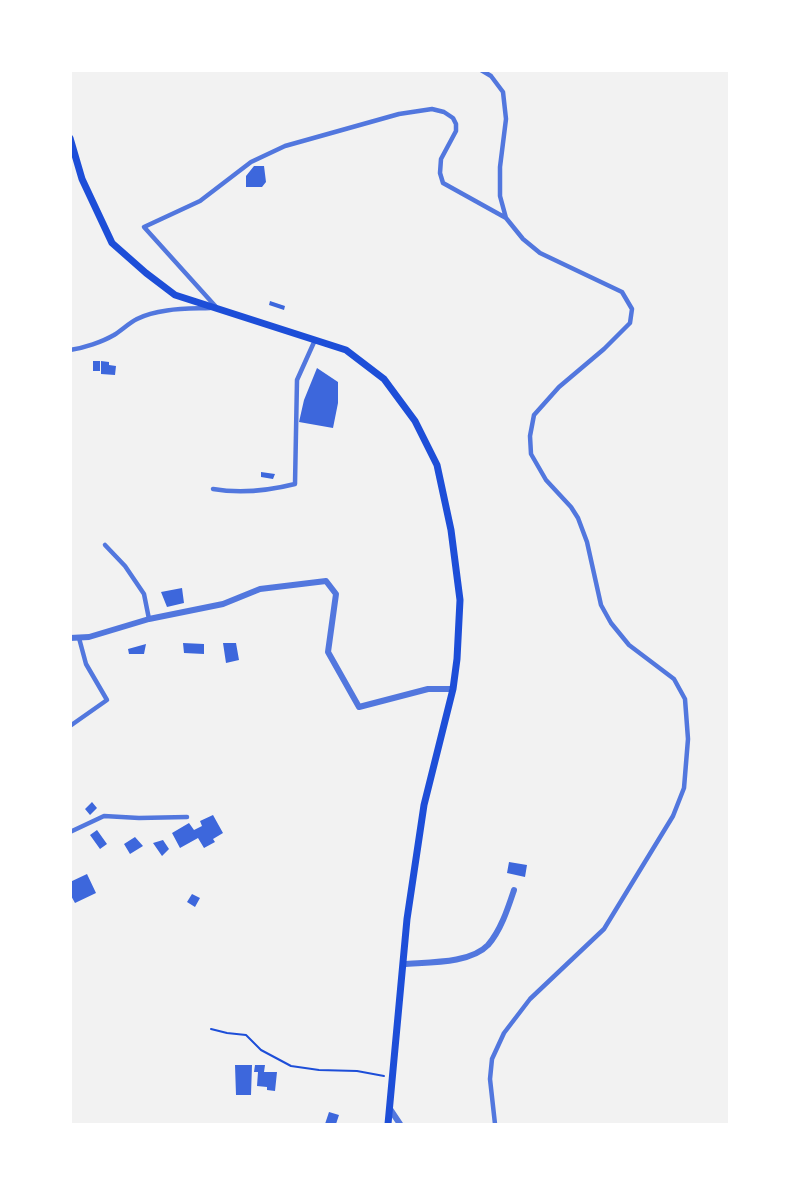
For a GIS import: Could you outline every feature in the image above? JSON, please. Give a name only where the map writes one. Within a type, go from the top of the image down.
[{"type":"main road","points":[[70,138],[81,179],[112,243],[175,295],[346,350],[384,379],[415,421],[437,465],[452,530],[460,600],[453,689],[424,805],[407,919],[388,1125]]},
{"type":"street","points":[[481,70],[491,76],[503,92],[506,120],[500,166],[500,196],[506,218]]},
{"type":"street","points":[[217,308],[144,227],[200,201],[251,162],[285,147],[399,114],[432,109],[444,112],[453,118],[456,124],[456,131],[441,159],[440,174],[443,183],[506,218],[523,239],[540,253],[622,292],[632,309],[630,323],[604,350],[559,387],[534,415],[530,436],[531,454],[546,480],[578,518],[587,542],[602,605],[611,623],[629,645],[674,679],[685,699],[688,738],[684,788],[673,816],[604,929],[530,999],[504,1033],[492,1059],[490,1079],[495,1125]]},
{"type":"street","points":[[70,350],[79,349],[112,336],[136,319],[148,315],[174,310],[217,308]]},
{"type":"street","points":[[213,489],[235,493],[271,490],[295,484],[297,380],[315,340]]},
{"type":"street","points":[[105,544],[125,566],[144,594],[149,619]]},
{"type":"street","points":[[70,638],[89,637],[149,619],[223,604],[260,589],[327,580],[336,594],[328,652],[359,706],[428,689],[453,689]]},
{"type":"street","points":[[70,726],[107,700],[86,664],[79,638]]},
{"type":"street","points":[[70,832],[104,816],[187,817]]},
{"type":"street","points":[[403,964],[469,957],[488,945],[504,919],[514,890]]},
{"type":"street","points":[[390,1109],[400,1125]]},
{"type":"path","points":[[211,1029],[246,1035],[261,1050],[291,1066],[319,1070],[357,1071],[393,1077]]},
{"type":"building","points":[[254,166],[264,166],[266,182],[262,187],[246,187],[246,176]]},
{"type":"building","points":[[270,301],[285,306],[284,310],[269,305]]},
{"type":"building","points":[[93,361],[100,361],[100,371],[93,371]]},
{"type":"building","points":[[101,361],[116,366],[115,375],[101,374]]},
{"type":"building","points":[[317,368],[338,382],[338,403],[333,428],[299,422],[304,400]]},
{"type":"building","points":[[261,472],[275,474],[273,479],[261,477]]},
{"type":"building","points":[[182,588],[184,603],[167,607],[161,592]]},
{"type":"building","points":[[183,643],[204,644],[204,654],[184,653]]},
{"type":"building","points":[[223,643],[236,643],[239,660],[226,663]]},
{"type":"building","points":[[146,644],[144,654],[129,654],[128,649]]},
{"type":"building","points":[[92,802],[97,808],[90,815],[85,809]]},
{"type":"building","points":[[213,815],[223,833],[213,839],[215,842],[204,848],[198,838],[180,848],[172,833],[189,823],[194,830],[202,826],[200,821]]},
{"type":"building","points":[[97,830],[107,844],[100,849],[90,835]]},
{"type":"building","points":[[135,837],[143,846],[130,854],[124,844]]},
{"type":"building","points":[[163,840],[169,849],[162,856],[153,843]]},
{"type":"building","points":[[509,862],[527,865],[525,877],[507,873]]},
{"type":"building","points":[[87,874],[96,893],[75,903],[70,894],[70,882]]},
{"type":"building","points":[[192,894],[200,898],[195,907],[187,902]]},
{"type":"building","points":[[235,1065],[252,1065],[251,1095],[236,1095]]},
{"type":"building","points":[[255,1065],[265,1065],[264,1072],[277,1072],[275,1091],[257,1086],[258,1072],[254,1072]]},
{"type":"building","points":[[329,1112],[339,1115],[336,1124],[325,1124]]}]
